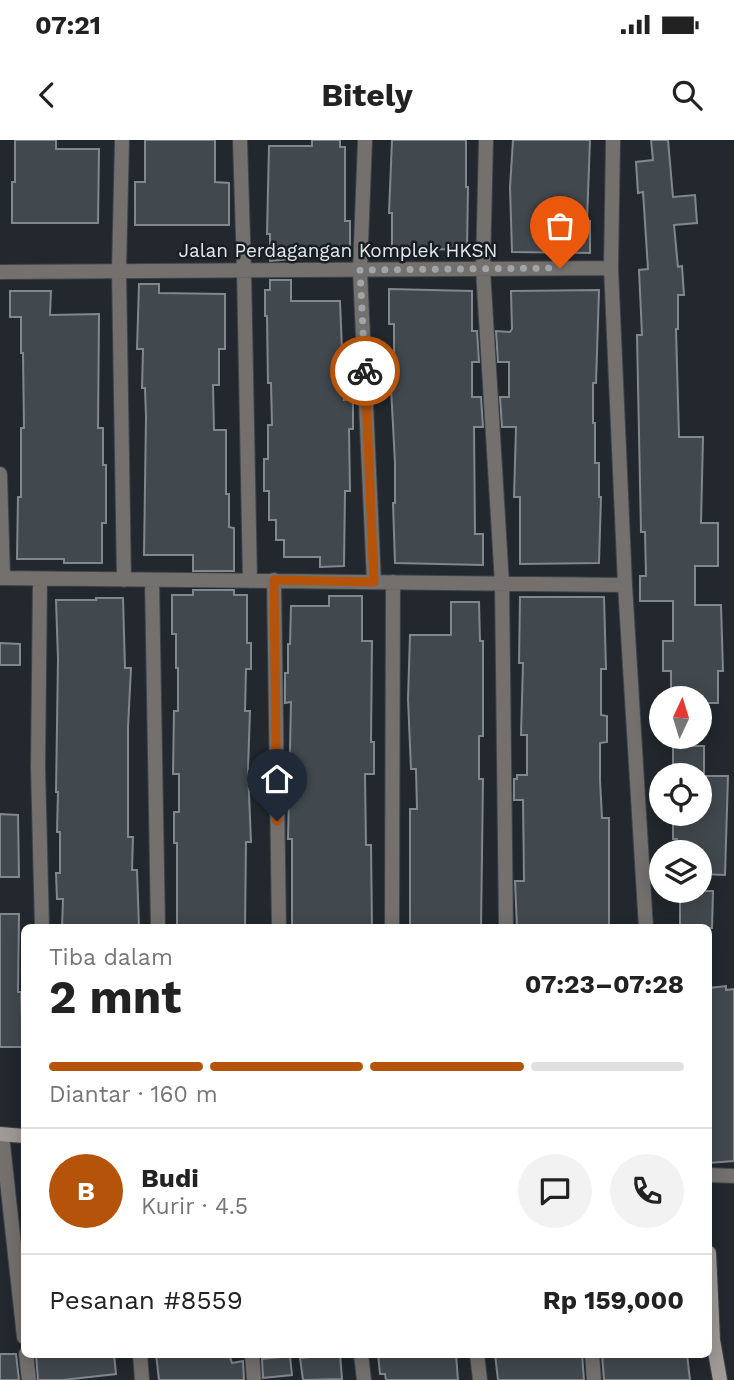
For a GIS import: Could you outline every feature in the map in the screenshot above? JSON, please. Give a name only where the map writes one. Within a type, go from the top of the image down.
[{"type":"street","points":[[122,140],[119,271],[124,580]]},
{"type":"street","points":[[240,140],[250,581]]},
{"type":"street","points":[[365,140],[360,270],[374,582]]},
{"type":"street","points":[[486,140],[482,269],[502,583],[506,924]]},
{"type":"street","points":[[613,140],[611,268],[625,585],[646,924]]},
{"type":"street","name":"Jalan Perdagangan Komplek HKSN","points":[[0,272],[611,268]]},
{"type":"street","points":[[0,474],[1,578],[625,585]]},
{"type":"street","points":[[40,579],[38,766],[42,924]]},
{"type":"street","points":[[152,580],[158,924]]},
{"type":"street","points":[[274,580],[279,924]]},
{"type":"street","points":[[392,924],[393,582]]},
{"type":"street","points":[[21,1136],[1,1134],[21,1311]]},
{"type":"street","points":[[712,1175],[734,1176]]},
{"type":"street","points":[[712,1318],[720,1380]]},
{"type":"street","points":[[26,1358],[29,1380]]},
{"type":"street","points":[[140,1358],[142,1380]]},
{"type":"street","points":[[252,1358],[254,1380]]},
{"type":"street","points":[[361,1358],[364,1380]]},
{"type":"street","points":[[477,1358],[480,1380]]},
{"type":"street","points":[[592,1358],[594,1380]]},
{"type":"building","points":[[15,140],[56,140],[56,149],[99,149],[98,223],[12,223]]},
{"type":"building","points":[[145,140],[215,140],[215,182],[229,183],[229,225],[135,225],[135,182],[145,182]]},
{"type":"building","points":[[312,140],[340,140],[340,147],[345,147],[345,221],[350,221],[350,248],[303,247],[303,258],[270,261],[270,234],[267,234],[269,146],[312,146]]},
{"type":"building","points":[[392,140],[466,140],[467,250],[392,248],[392,213],[389,213]]},
{"type":"building","points":[[513,140],[590,140],[587,221],[590,221],[590,253],[512,252],[510,187]]},
{"type":"building","points":[[651,140],[668,140],[673,197],[695,195],[697,223],[674,225],[678,267],[682,266],[684,295],[678,295],[676,329],[679,437],[703,437],[701,523],[718,523],[718,566],[695,566],[695,605],[721,605],[723,671],[718,671],[718,703],[712,703],[712,686],[671,686],[671,671],[663,671],[663,641],[673,641],[673,601],[640,601],[640,576],[646,576],[645,532],[641,532],[637,335],[642,335],[639,270],[648,269],[643,192],[638,193],[636,162],[653,160]]},
{"type":"building","points":[[270,280],[291,280],[291,301],[340,301],[344,400],[353,400],[353,429],[349,429],[350,491],[345,491],[344,566],[320,567],[320,557],[284,557],[284,540],[276,540],[276,520],[269,520],[269,491],[264,491],[264,459],[268,459],[268,425],[272,425],[265,316],[265,290],[270,290]]},
{"type":"building","points":[[139,284],[159,284],[159,293],[225,294],[225,349],[219,349],[219,385],[213,385],[214,430],[226,430],[226,494],[229,494],[229,527],[234,528],[234,571],[193,571],[193,555],[144,555],[146,417],[145,388],[142,388],[143,349],[137,349]]},
{"type":"building","points":[[389,289],[472,291],[472,331],[477,331],[479,362],[472,362],[472,397],[481,397],[483,427],[474,427],[475,534],[483,534],[483,565],[395,563],[395,463],[391,388],[394,324],[389,324]]},
{"type":"building","points":[[599,290],[593,423],[595,463],[599,463],[601,497],[599,563],[520,564],[520,497],[514,497],[516,427],[502,427],[500,397],[509,397],[509,362],[498,362],[496,331],[510,332],[512,329],[511,291]]},
{"type":"building","points":[[10,291],[51,291],[50,315],[99,314],[98,428],[103,428],[103,465],[106,465],[106,523],[102,523],[102,563],[64,563],[64,559],[17,559],[18,497],[21,497],[21,428],[24,428],[23,353],[21,317],[10,317]]},
{"type":"building","points":[[193,590],[234,590],[234,595],[247,595],[247,643],[251,643],[251,669],[246,669],[245,711],[250,711],[248,769],[251,842],[246,842],[245,924],[177,924],[177,843],[174,843],[174,812],[179,812],[179,774],[173,774],[178,668],[176,634],[172,634],[172,595],[193,595]]},
{"type":"building","points":[[329,596],[362,596],[362,641],[372,641],[371,742],[374,742],[374,774],[365,774],[366,845],[371,845],[372,924],[292,924],[292,839],[288,839],[291,702],[285,703],[291,606],[329,606]]},
{"type":"building","points":[[520,597],[604,597],[606,669],[601,669],[601,715],[607,716],[607,742],[600,743],[600,780],[602,818],[609,818],[609,924],[517,924],[515,881],[524,881],[523,800],[514,800],[514,779],[517,779],[517,775],[527,775],[527,735],[521,735],[523,663],[519,663]]},
{"type":"building","points":[[123,598],[125,668],[131,668],[128,837],[133,837],[132,870],[137,870],[139,924],[62,924],[63,899],[57,899],[56,873],[60,873],[60,832],[57,832],[56,792],[56,600]]},
{"type":"building","points":[[451,602],[479,602],[480,641],[483,641],[483,736],[479,736],[479,779],[483,779],[481,924],[410,924],[410,809],[417,809],[416,769],[411,769],[408,699],[410,635],[451,635]]},
{"type":"building","points":[[0,643],[20,644],[20,665],[0,665]]},
{"type":"building","points":[[673,749],[704,749],[704,763],[673,763]]},
{"type":"building","points":[[712,776],[728,776],[725,875],[712,874],[712,840],[673,839],[673,826],[712,826]]},
{"type":"building","points":[[0,814],[18,815],[19,877],[0,877]]},
{"type":"building","points":[[713,891],[712,928],[712,924],[680,924],[680,903],[712,903]]},
{"type":"building","points":[[0,914],[19,914],[18,992],[21,992],[21,1047],[0,1047]]},
{"type":"building","points":[[726,986],[726,990],[734,989],[734,1161],[712,1163],[712,988]]},
{"type":"building","points":[[0,1354],[16,1354],[19,1380],[0,1380]]},
{"type":"building","points":[[36,1358],[114,1358],[116,1374],[38,1380]]},
{"type":"building","points":[[156,1358],[230,1358],[232,1363],[243,1361],[244,1380],[159,1380]]},
{"type":"building","points":[[290,1358],[292,1375],[263,1378],[262,1359]]},
{"type":"building","points":[[300,1358],[340,1358],[342,1379],[303,1380]]},
{"type":"building","points":[[378,1358],[456,1358],[458,1380],[386,1380],[385,1374],[380,1374]]},
{"type":"building","points":[[495,1358],[582,1358],[584,1380],[498,1380]]},
{"type":"building","points":[[602,1358],[687,1358],[690,1380],[604,1380]]},
{"type":"way so far","points":[[365,371],[360,270],[560,268]]},
{"type":"route","points":[[277,821],[274,580],[374,582],[365,371]]}]
